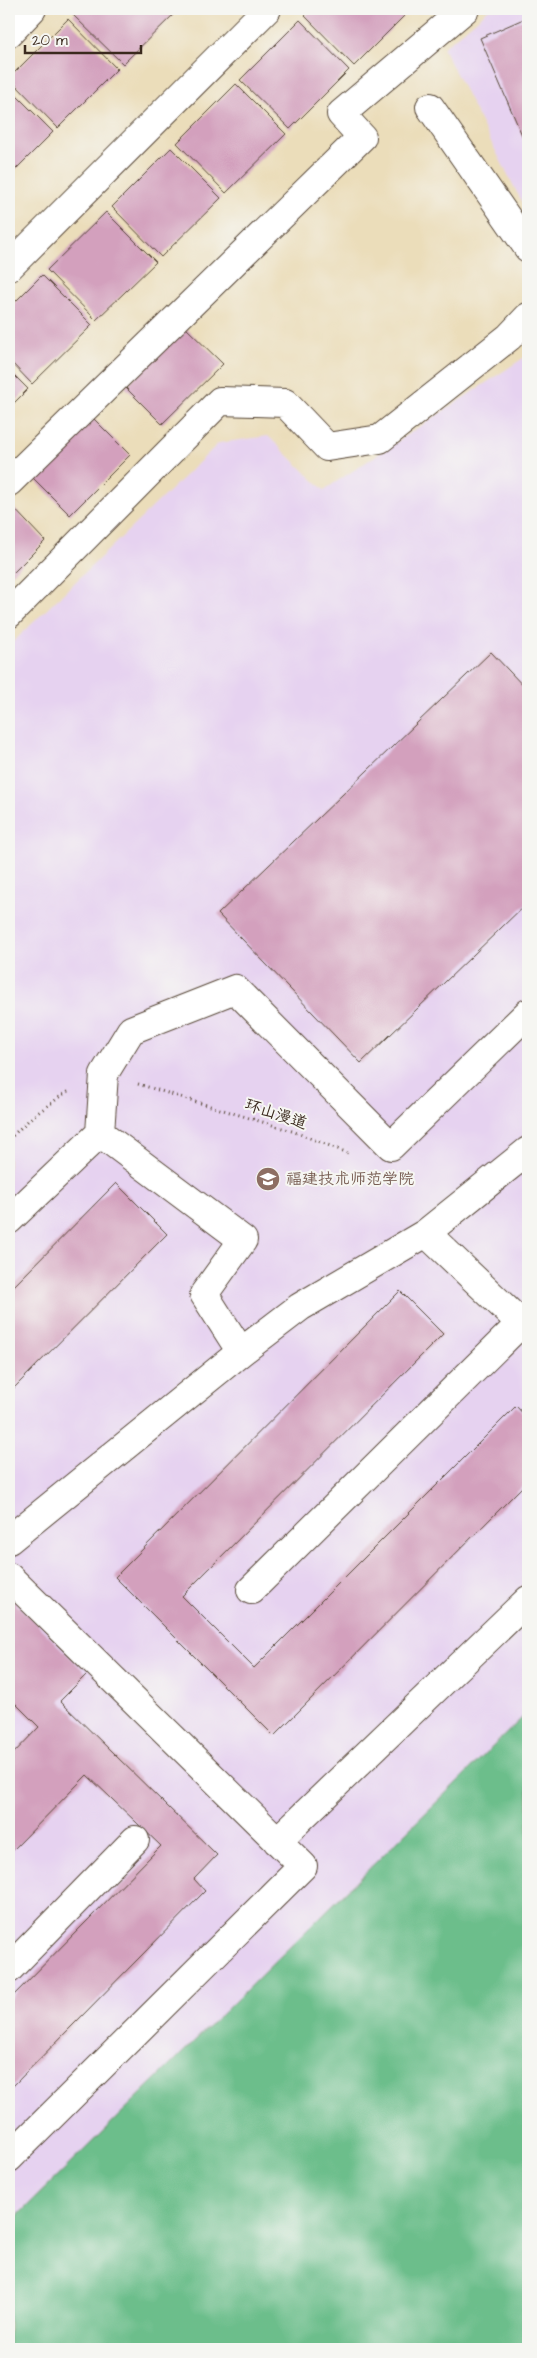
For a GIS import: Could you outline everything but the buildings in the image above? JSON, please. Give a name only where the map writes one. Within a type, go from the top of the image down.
[{"type":"street","points":[[9,32],[32,9]]},
{"type":"street","points":[[9,266],[267,9]]},
{"type":"street","points":[[9,482],[362,136],[340,114],[465,9]]},
{"type":"street","points":[[430,107],[528,248]]},
{"type":"street","points":[[9,614],[220,400],[285,403],[328,447],[380,439],[509,337],[528,317]]},
{"type":"street","points":[[9,1220],[100,1133],[104,1074],[131,1030],[235,989],[391,1146],[528,1013]]},
{"type":"street","points":[[100,1133],[243,1240],[204,1294],[241,1352]]},
{"type":"street","points":[[9,1540],[241,1352],[300,1307],[426,1233],[528,1151]]},
{"type":"street","points":[[251,1590],[525,1326],[426,1233]]},
{"type":"street","points":[[9,1577],[303,1866],[9,2158]]},
{"type":"street","points":[[277,1841],[528,1600]]},
{"type":"street","points":[[9,1969],[135,1840]]},
{"type":"path","name":"环山漫道","points":[[9,1139],[32,1117],[76,1085],[90,1069],[292,1131],[350,1154]]},
{"type":"shaded area","points":[[489,9],[528,9],[528,214],[443,48]]},
{"type":"shaded area","name":"福建技术师范学院","points":[[528,355],[528,1712],[9,2224],[9,646],[219,443],[268,436],[324,490]]},
{"type":"green space","points":[[528,1712],[528,2349],[9,2349],[9,2224]]},
{"type":"place","name":"福建技术师范学院","points":[[268,1179]]}]
